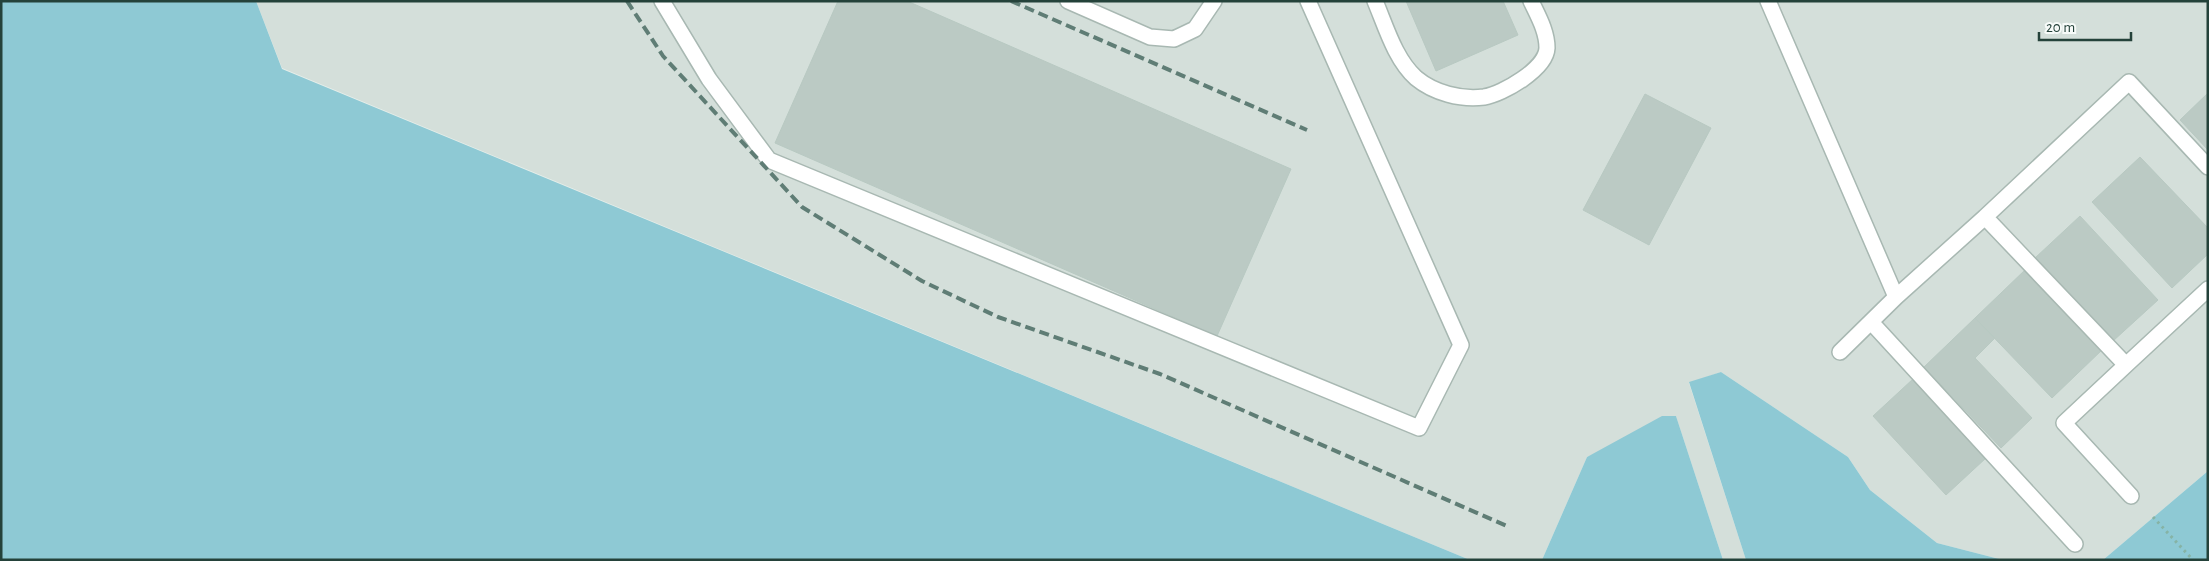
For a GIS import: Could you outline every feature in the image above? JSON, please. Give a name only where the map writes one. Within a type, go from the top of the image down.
[{"type":"lane","points":[[662,1],[709,79],[769,160],[1419,428],[1461,345],[1308,1]]},
{"type":"lane","points":[[1068,1],[1150,37],[1174,38],[1195,29],[1214,1]]},
{"type":"lane","points":[[1375,1],[1400,58],[1416,78],[1437,91],[1459,97],[1485,97],[1518,82],[1539,68],[1547,50],[1545,30],[1532,1]]},
{"type":"lane","points":[[1768,1],[1896,297]]},
{"type":"lane","points":[[1840,352],[1896,297],[1985,217],[2129,82],[2208,167]]},
{"type":"lane","points":[[1985,217],[2126,365]]},
{"type":"lane","points":[[2131,496],[2064,423],[2208,289]]},
{"type":"lane","points":[[1871,322],[2075,544]]},
{"type":"path","points":[[2154,517],[2193,560]]},
{"type":"shaded area","points":[[256,1],[2208,1],[2208,471],[2103,560],[2003,560],[1937,543],[1870,490],[1848,457],[1721,372],[1689,383],[1746,560],[1723,560],[1676,416],[1587,457],[1542,560],[1470,560],[282,68]]},
{"type":"water","points":[[1,1],[256,1],[282,69],[1470,560],[1,560]]},
{"type":"water","points":[[1721,372],[1848,457],[1870,490],[1937,543],[2003,560],[1746,560],[1689,382]]},
{"type":"water","points":[[1662,416],[1676,416],[1723,560],[1542,560],[1587,457]]},
{"type":"water","points":[[2208,471],[2208,560],[2103,560]]},
{"type":"building","points":[[838,1],[907,1],[1291,169],[1217,336],[775,143]]},
{"type":"building","points":[[1406,1],[1503,1],[1518,35],[1436,71]]},
{"type":"building","points":[[2208,93],[2208,150],[2180,120]]},
{"type":"building","points":[[1645,94],[1711,128],[1649,245],[1583,210]]},
{"type":"building","points":[[2140,157],[2208,228],[2208,254],[2172,288],[2092,202]]},
{"type":"building","points":[[2080,216],[2158,300],[2113,341],[2035,258]]},
{"type":"building","points":[[2026,269],[2103,349],[2052,398],[1975,318]]},
{"type":"building","points":[[1975,318],[1995,338],[1975,358],[2032,418],[2001,448],[1924,367]]},
{"type":"building","points":[[1913,379],[1986,458],[1946,495],[1873,416]]},
{"type":"railway","points":[[627,1],[663,56],[802,207],[922,281],[998,317],[1160,374],[1509,527]]},
{"type":"railway","points":[[1011,1],[1307,130]]}]
